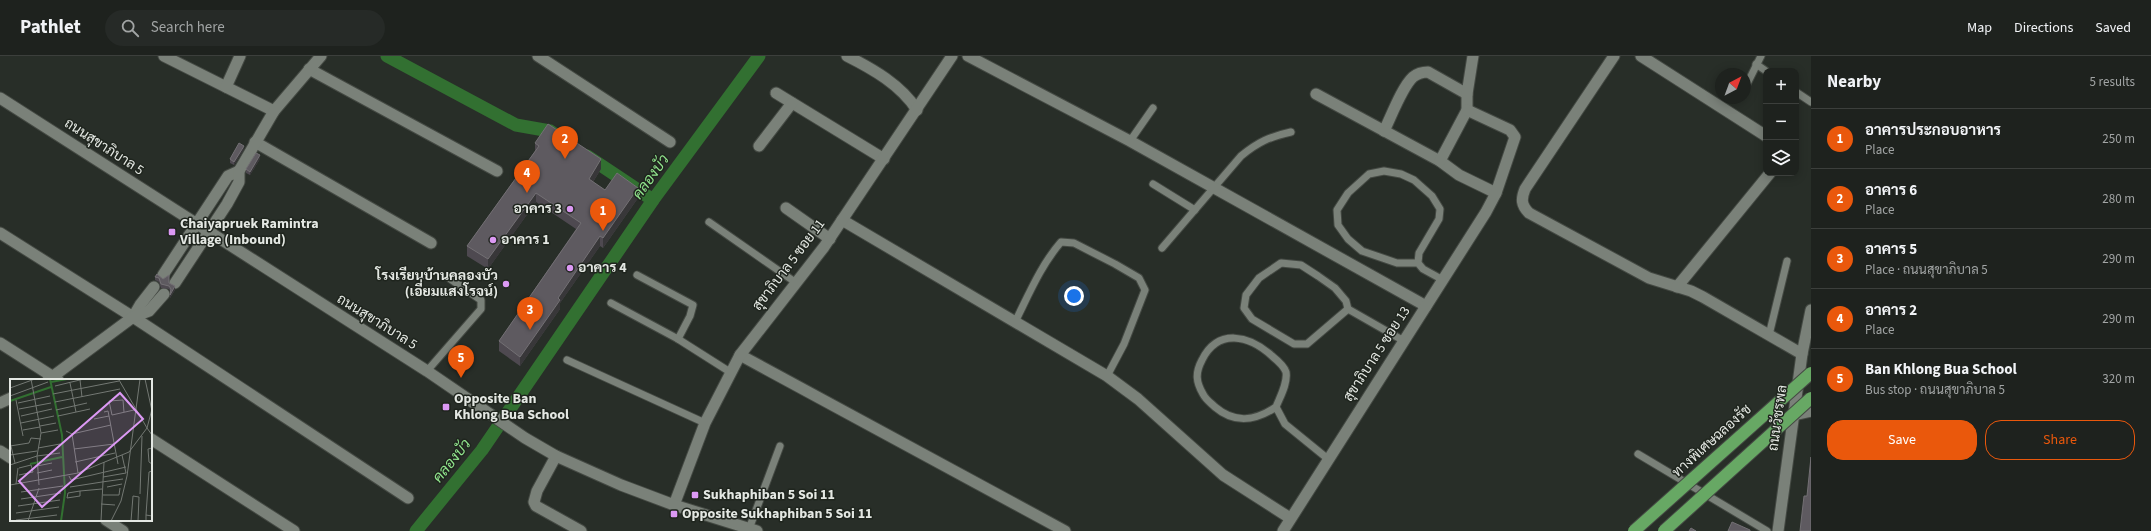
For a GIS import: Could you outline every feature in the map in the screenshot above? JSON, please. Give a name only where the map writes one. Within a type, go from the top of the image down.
[{"type":"highway","name":"ทางพิเศษฉลองรัช","points":[[1634,531],[1811,373]]},
{"type":"highway","points":[[1664,531],[1811,398]]},
{"type":"street","points":[[164,56],[274,111]]},
{"type":"street","points":[[226,87],[240,56]]},
{"type":"street","points":[[174,283],[227,204],[238,182],[239,171],[274,111],[321,56]]},
{"type":"street","points":[[538,56],[670,142]]},
{"type":"street","points":[[847,56],[897,87],[909,97],[917,110]]},
{"type":"street","name":"สุขาภิบาล 5 ซอย 11","points":[[674,505],[705,423],[740,355],[795,282],[830,239],[952,56]]},
{"type":"street","points":[[968,56],[1130,141],[1426,306]]},
{"type":"street","points":[[1440,160],[1467,110],[1466,94],[1473,56]]},
{"type":"street","points":[[1614,56],[1525,189],[1522,203],[1529,213],[1649,278],[1703,297],[1802,354]]},
{"type":"street","points":[[1641,56],[1763,134]]},
{"type":"street","points":[[309,69],[497,171]]},
{"type":"street","points":[[1384,131],[1405,88],[1413,77],[1421,72],[1428,72],[1466,94]]},
{"type":"street","points":[[776,93],[884,159]]},
{"type":"street","points":[[1316,94],[1440,160],[1459,175],[1496,193]]},
{"type":"street","name":"ถนนสุขาภิบาล 5","points":[[0,98],[196,225],[427,371],[525,438],[556,456],[621,485],[674,505],[753,530]]},
{"type":"street","points":[[759,146],[792,103]]},
{"type":"street","name":"สุขาภิบาล 5 ซอย 13","points":[[1283,531],[1404,342],[1496,193],[1515,137],[1510,130],[1467,110]]},
{"type":"street","points":[[255,142],[431,244]]},
{"type":"street","points":[[163,275],[228,176],[239,171]]},
{"type":"street","points":[[1677,287],[1768,176]]},
{"type":"street","points":[[786,208],[830,239]]},
{"type":"street","points":[[842,220],[1107,376],[1138,399],[1223,474],[1290,518]]},
{"type":"street","points":[[0,233],[133,317],[408,498]]},
{"type":"street","points":[[133,317],[154,287]]},
{"type":"street","points":[[0,343],[53,379],[133,317],[149,311],[164,294]]},
{"type":"street","name":"ถนนวัชรพล","points":[[1778,531],[1802,354],[1811,310]]},
{"type":"street","points":[[740,355],[1065,531]]},
{"type":"street","points":[[0,403],[10,398]]},
{"type":"street","points":[[1794,415],[1811,411]]},
{"type":"street","points":[[152,441],[294,531]]},
{"type":"street","points":[[0,451],[10,457]]},
{"type":"street","points":[[556,456],[537,491],[534,502],[536,506],[582,531]]},
{"type":"street","points":[[108,521],[123,531]]},
{"type":"lane","points":[[1751,75],[1761,56]]},
{"type":"lane","points":[[1756,64],[1763,69]]},
{"type":"lane","points":[[1799,94],[1811,102]]},
{"type":"lane","points":[[1130,141],[1153,108]]},
{"type":"lane","points":[[1162,248],[1241,156],[1253,146],[1267,138],[1291,132]]},
{"type":"lane","points":[[1418,263],[1397,263],[1362,251],[1348,239],[1338,225],[1337,210],[1348,193],[1369,174],[1384,171],[1402,174],[1414,180],[1432,196],[1440,209],[1439,219],[1419,253],[1418,263],[1423,269],[1443,280]]},
{"type":"lane","points":[[1153,184],[1195,210]]},
{"type":"lane","points":[[709,222],[795,282]]},
{"type":"lane","points":[[1015,322],[1050,254],[1061,242],[1074,243],[1139,278],[1145,290],[1124,344],[1107,376]]},
{"type":"lane","points":[[1769,334],[1787,261]]},
{"type":"lane","points":[[1348,309],[1307,344],[1294,344],[1252,319],[1244,308],[1246,295],[1259,278],[1281,264],[1301,265],[1335,288],[1346,301],[1348,309],[1404,342]]},
{"type":"lane","points":[[637,275],[693,305],[690,316],[678,339]]},
{"type":"lane","points":[[427,371],[481,309],[481,300],[449,278]]},
{"type":"lane","points":[[612,303],[678,339],[730,372]]},
{"type":"lane","points":[[1276,407],[1267,413],[1240,421],[1222,413],[1206,399],[1197,382],[1198,367],[1207,350],[1221,339],[1236,338],[1261,346],[1279,362],[1286,372],[1283,389],[1276,407],[1285,424],[1328,459]]},
{"type":"lane","points":[[567,360],[705,423]]},
{"type":"lane","points":[[753,530],[780,446]]},
{"type":"lane","points":[[1638,454],[1767,531]]},
{"type":"building","points":[[548,124],[601,159],[589,179],[605,190],[617,173],[638,188],[603,238],[600,236],[558,298],[560,300],[520,357],[499,341],[581,223],[536,193],[488,259],[467,246],[539,146],[535,143]]},
{"type":"building","points":[[239,143],[244,146],[234,162],[230,159]]},
{"type":"building","points":[[256,153],[260,155],[250,172],[246,169]]},
{"type":"building","points":[[157,274],[163,279],[169,275],[169,283],[175,286],[170,295],[171,289],[169,286],[161,284],[159,278],[155,277]]},
{"type":"building","points":[[1811,457],[1811,531],[1800,531],[1804,496],[1807,496]]},
{"type":"building","points":[[1732,522],[1750,530],[1750,531],[1728,531]]},
{"type":"building","points":[[1691,528],[1696,531],[1689,531]]},
{"type":"waterway","points":[[387,56],[516,125],[550,131],[559,137]]},
{"type":"waterway","name":"คลองบัว","points":[[416,531],[482,450],[653,200],[759,56]]},
{"type":"waterway","points":[[587,156],[653,200]]},
{"type":"place","name":"อาคาร 6","points":[[565,159]]},
{"type":"place","name":"อาคาร 2","points":[[527,193]]},
{"type":"place","name":"อาคาร 3","points":[[570,209]]},
{"type":"place","name":"อาคารประกอบอาหาร","points":[[603,231]]},
{"type":"place","name":"Chaiyapruek Ramintra Village (Inbound)","points":[[172,232]]},
{"type":"place","name":"อาคาร 1","points":[[493,240]]},
{"type":"place","name":"อาคาร 4","points":[[570,268]]},
{"type":"place","name":"โรงเรียนบ้านคลองบัว (เอี่ยมแสงโรจน์)","points":[[506,284]]},
{"type":"place","name":"อาคาร 5","points":[[530,330]]},
{"type":"place","name":"Ban Khlong Bua School","points":[[461,378]]},
{"type":"place","name":"Opposite Ban Khlong Bua School","points":[[446,407]]},
{"type":"place","name":"Sukhaphiban 5 Soi 11","points":[[695,495]]},
{"type":"place","name":"Opposite Sukhaphiban 5 Soi 11","points":[[674,514]]}]
